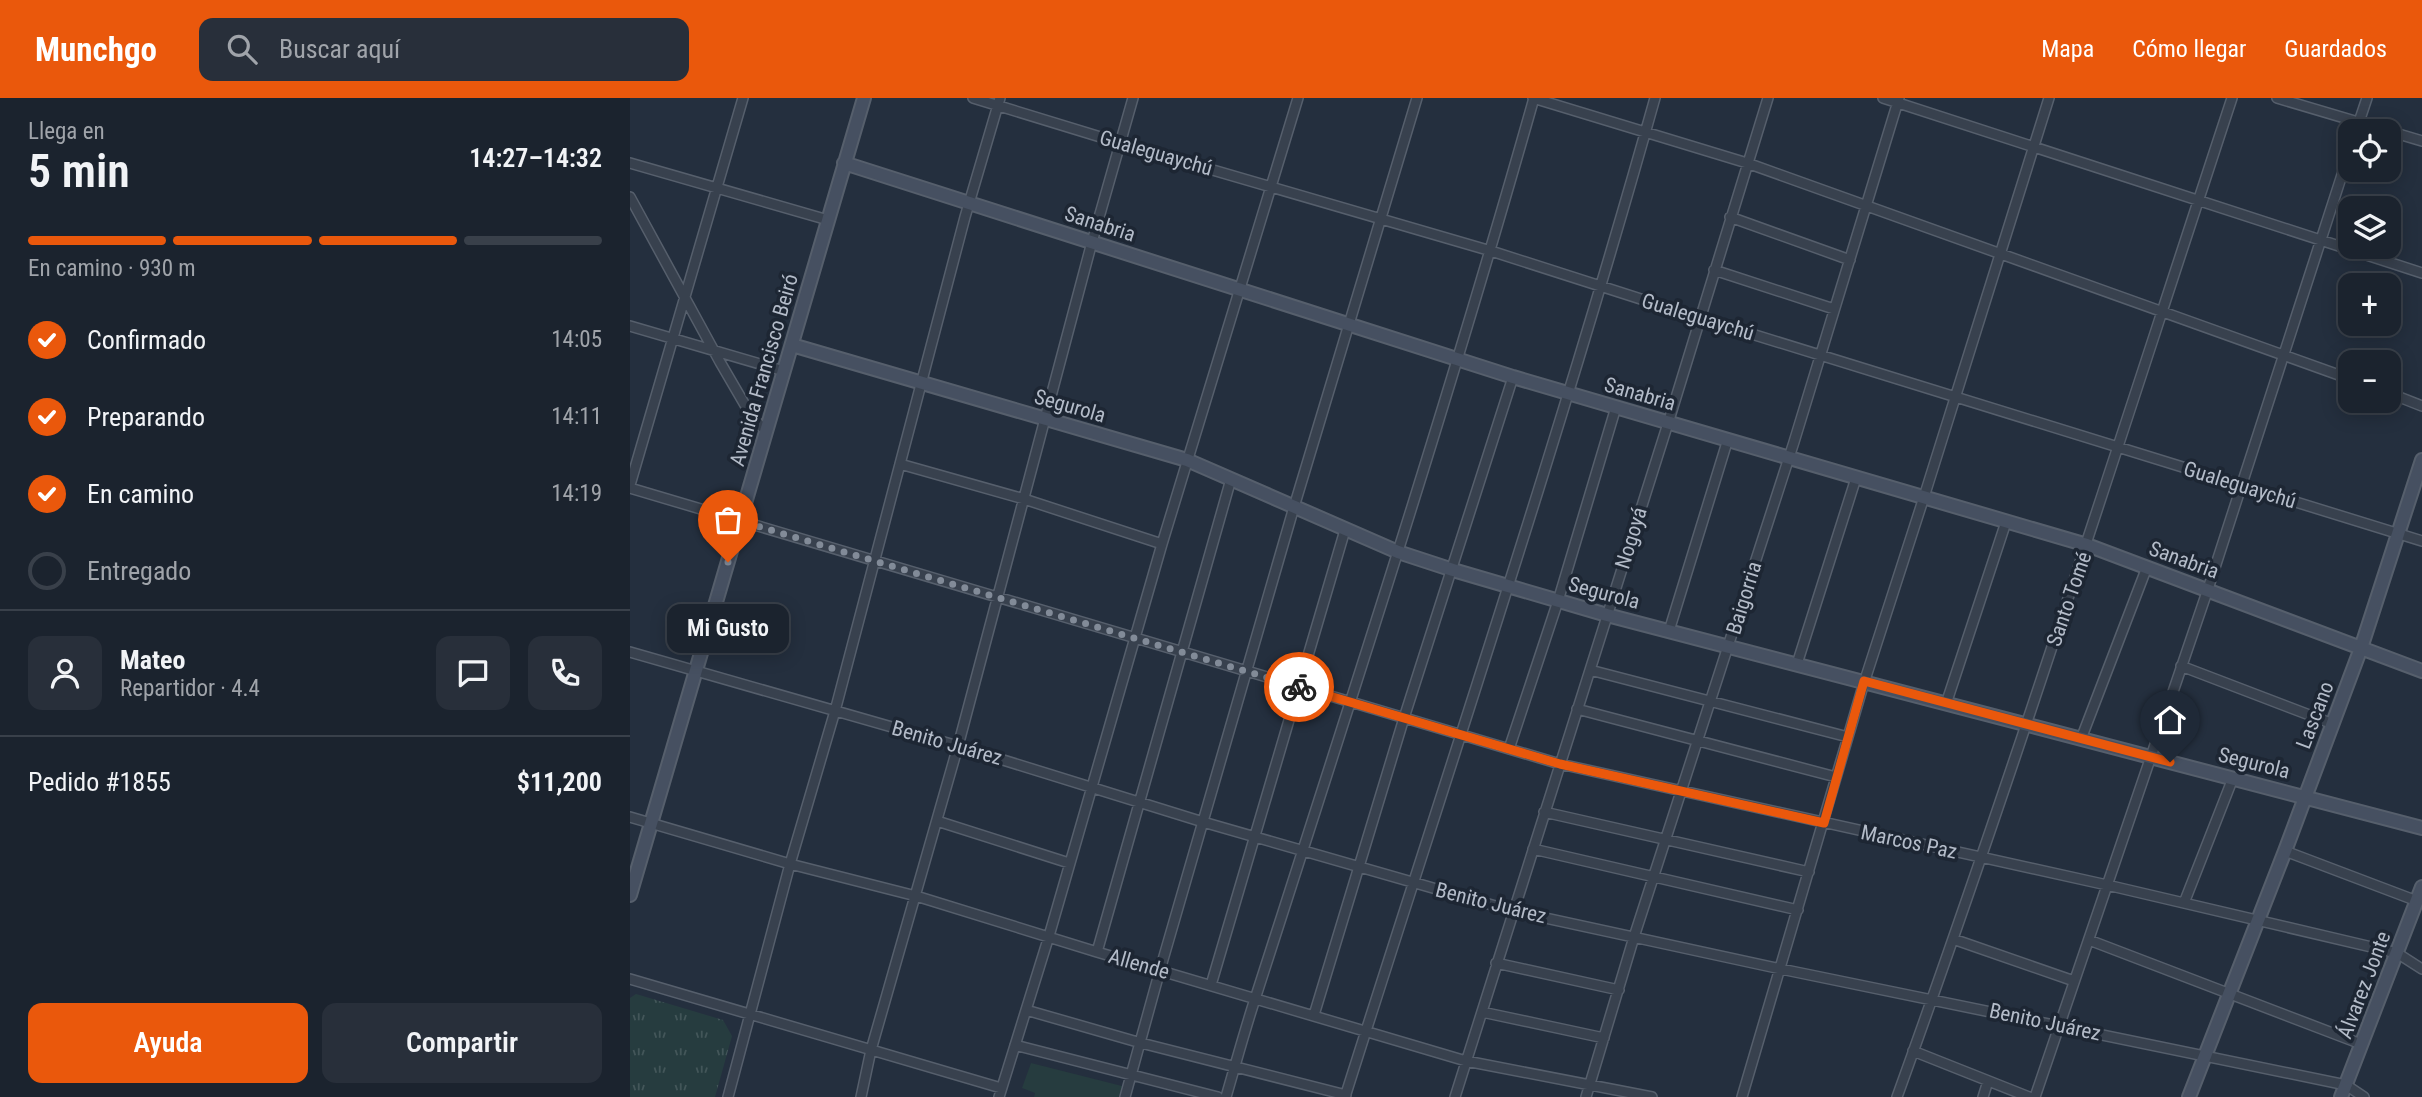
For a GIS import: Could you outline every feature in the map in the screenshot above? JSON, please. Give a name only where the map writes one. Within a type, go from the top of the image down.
[{"type":"street","points":[[630,487],[743,98]]},
{"type":"street","name":"Avenida Francisco Beiró","points":[[630,895],[864,98]]},
{"type":"street","name":"Gualeguaychú","points":[[974,98],[999,102],[1120,144],[1381,217],[2422,541]]},
{"type":"street","points":[[861,1097],[871,1050],[958,746],[1133,98]]},
{"type":"street","points":[[630,979],[871,1050],[1000,1093],[1049,936],[1187,460],[1298,98]]},
{"type":"street","points":[[1125,1097],[1294,507],[1416,98]]},
{"type":"street","points":[[1226,1097],[1492,251],[1534,98],[1747,163],[2338,375]]},
{"type":"street","points":[[1026,1010],[1345,1096],[1567,393],[1655,98]]},
{"type":"street","name":"Nogoyá","points":[[1455,1097],[1768,98]]},
{"type":"street","points":[[1883,98],[1898,100],[2422,273]]},
{"type":"street","points":[[1742,1097],[1864,681],[2049,98]]},
{"type":"street","name":"Santo Tomé","points":[[1897,1097],[2087,545],[2232,98]]},
{"type":"street","points":[[2277,98],[2338,120]]},
{"type":"street","points":[[2360,119],[2367,98]]},
{"type":"street","name":"Baigorria","points":[[1586,1097],[1653,877],[1789,457],[1898,100]]},
{"type":"street","points":[[728,1097],[999,102]]},
{"type":"street","points":[[2401,136],[2422,141]]},
{"type":"street","points":[[630,163],[828,220]]},
{"type":"street","name":"Sanabria","points":[[845,163],[1513,377],[2087,545],[2422,671]]},
{"type":"street","points":[[2035,1097],[2208,589],[2340,182]]},
{"type":"street","points":[[630,197],[726,373],[752,417],[766,430]]},
{"type":"street","points":[[1730,217],[1850,260]]},
{"type":"street","points":[[1714,270],[1835,309]]},
{"type":"street","points":[[630,326],[784,371]]},
{"type":"street","name":"Segurola","points":[[792,345],[1187,460],[1398,552],[1453,570],[1607,615],[2422,828]]},
{"type":"street","points":[[726,373],[730,364],[739,358]]},
{"type":"street","points":[[1314,1015],[1404,718],[1513,377]]},
{"type":"street","points":[[2401,398],[2422,406]]},
{"type":"street","points":[[1508,749],[1558,601],[1616,407]]},
{"type":"street","points":[[1669,631],[1728,439]]},
{"type":"street","name":"Lascano","points":[[2189,1097],[2361,648],[2422,460]]},
{"type":"street","points":[[900,464],[1024,499],[1162,544]]},
{"type":"street","points":[[1797,664],[1856,478]]},
{"type":"street","points":[[1097,952],[1231,479]]},
{"type":"street","name":"Marcos Paz","points":[[630,487],[874,562],[1560,764],[2107,885],[2397,953],[2422,969]]},
{"type":"street","points":[[1946,704],[2006,522]]},
{"type":"street","points":[[1211,985],[1345,530]]},
{"type":"street","points":[[2081,739],[2147,567]]},
{"type":"street","name":"Benito Juárez","points":[[630,652],[958,746],[1303,852],[1513,911],[1781,969],[2205,1055],[2364,1097]]},
{"type":"street","points":[[2180,666],[2333,724]]},
{"type":"street","points":[[1590,670],[1848,737]]},
{"type":"street","points":[[1577,709],[1836,777]]},
{"type":"street","points":[[2184,903],[2234,778]]},
{"type":"street","points":[[1544,812],[1809,872]]},
{"type":"street","name":"Allende","points":[[630,817],[790,864],[916,896],[1466,1060],[1652,1097]]},
{"type":"street","points":[[937,821],[1069,863]]},
{"type":"street","points":[[1533,849],[1798,910]]},
{"type":"street","points":[[2285,851],[2417,901]]},
{"type":"street","name":"Álvarez Jonte","points":[[2343,1091],[2422,887]]},
{"type":"street","points":[[1952,940],[2074,981]]},
{"type":"street","points":[[2089,940],[2361,1044]]},
{"type":"street","points":[[1496,963],[1619,990]]},
{"type":"street","points":[[1482,1012],[1604,1038]]},
{"type":"street","points":[[1015,1045],[1217,1097]]},
{"type":"street","points":[[1913,1051],[2029,1097]]},
{"type":"street","points":[[1983,1097],[1988,1081]]},
{"type":"green space","points":[[636,994],[723,1020],[732,1036],[715,1097],[630,1097],[630,998]]},
{"type":"green space","points":[[1031,1063],[1122,1086],[1119,1097],[1034,1097],[1035,1093],[1022,1088]]},
{"type":"way so far","points":[[728,562],[740,521],[1299,687]]},
{"type":"place","name":"Mi Gusto","points":[[728,562]]},
{"type":"route","points":[[1299,687],[1560,764],[1824,823],[1864,681],[2170,762]]}]
